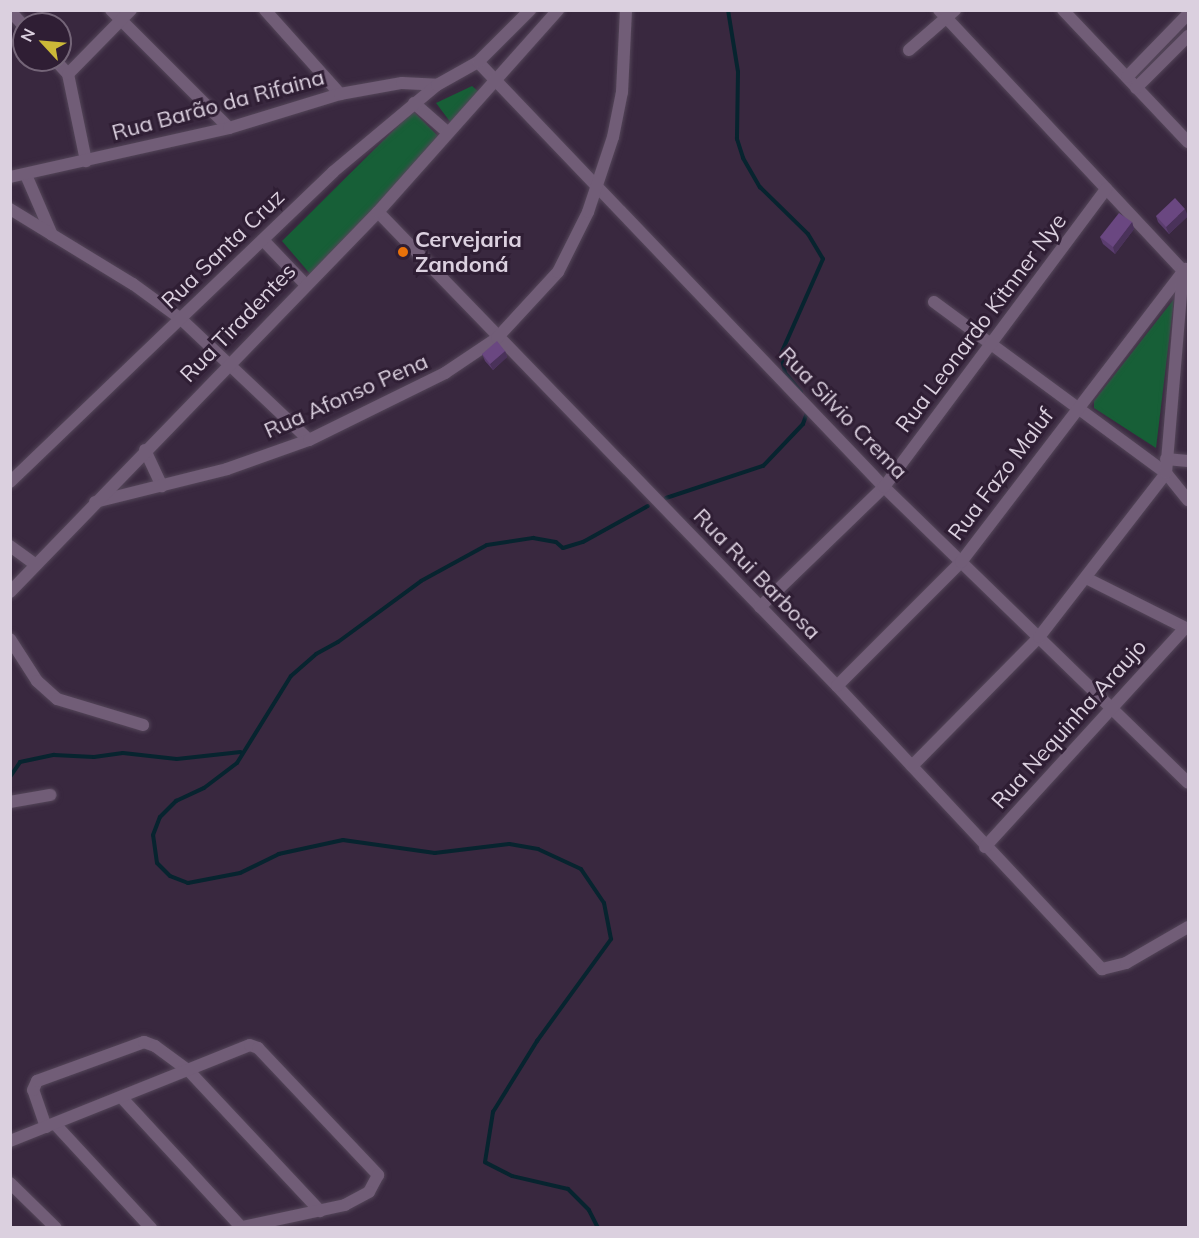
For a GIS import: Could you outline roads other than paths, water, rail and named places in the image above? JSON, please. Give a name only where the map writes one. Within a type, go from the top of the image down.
[{"type":"street","points":[[111,10],[230,128]]},
{"type":"street","points":[[86,161],[68,74],[131,10]]},
{"type":"street","points":[[265,10],[340,94]]},
{"type":"street","name":"Rua Santa Cruz","points":[[10,482],[263,240],[414,103],[437,85],[478,62],[530,10]]},
{"type":"street","name":"Rua Tiradentes","points":[[10,592],[305,284],[378,212],[558,10]]},
{"type":"street","name":"Rua Afonso Pena","points":[[95,502],[162,486],[309,440],[445,374],[497,338],[558,272],[584,220],[613,137],[622,92],[626,10]]},
{"type":"street","points":[[1063,10],[1188,142]]},
{"type":"street","points":[[909,51],[945,13],[1106,189],[1186,269],[1166,473],[1040,637],[912,766]]},
{"type":"street","points":[[1127,77],[1188,15]]},
{"type":"street","points":[[1136,88],[1188,36]]},
{"type":"street","name":"Rua Silvio Crema","points":[[478,62],[884,487],[1114,707],[1188,783]]},
{"type":"street","name":"Rua Barão da Rifaina","points":[[10,177],[230,128],[340,94],[402,83],[437,85]]},
{"type":"street","points":[[414,103],[447,132]]},
{"type":"street","points":[[26,175],[52,235]]},
{"type":"street","name":"Rua Leonardo Kitnner Nye","points":[[760,607],[884,487],[1106,189]]},
{"type":"street","points":[[10,209],[133,284],[181,320],[309,440]]},
{"type":"street","name":"Rua Rui Barbosa","points":[[378,212],[497,338],[837,686],[985,847],[1102,969],[1126,963],[1188,927]]},
{"type":"street","points":[[263,240],[305,284]]},
{"type":"street","name":"Rua Fazo Maluf","points":[[837,686],[961,562],[1186,269]]},
{"type":"street","points":[[934,302],[993,342],[1166,473],[1188,500]]},
{"type":"street","points":[[145,450],[162,486]]},
{"type":"street","points":[[1166,459],[1188,461]]},
{"type":"street","points":[[10,546],[36,565]]},
{"type":"street","points":[[1086,578],[1186,629]]},
{"type":"street","name":"Rua Nequinha Araujo","points":[[985,847],[1186,629]]},
{"type":"street","points":[[10,639],[37,681],[57,699],[143,725]]},
{"type":"street","points":[[10,801],[50,795]]},
{"type":"street","points":[[151,1227],[50,1125],[33,1090],[37,1081],[144,1042],[156,1046],[189,1071],[320,1211]]},
{"type":"street","points":[[10,1142],[189,1071],[243,1046],[258,1048],[377,1170],[377,1183],[369,1192],[345,1205],[239,1227],[122,1098]]},
{"type":"street","points":[[10,1183],[56,1227]]},
{"type":"waterway","points":[[728,10],[738,72],[737,139],[743,158],[760,187],[808,234],[823,259],[781,354],[785,373],[801,392]]},
{"type":"waterway","points":[[666,498],[763,466],[803,424],[808,410]]},
{"type":"waterway","points":[[598,1228],[589,1210],[568,1189],[512,1176],[485,1162],[493,1112],[537,1041],[611,939],[604,903],[581,869],[538,849],[509,844],[435,853],[343,840],[279,854],[240,873],[188,883],[170,876],[157,863],[153,835],[160,817],[176,801],[204,788],[237,763],[291,676],[316,654],[338,642],[421,581],[487,545],[533,538],[556,542],[563,548],[583,542],[648,506]]},
{"type":"waterway","points":[[10,777],[20,762],[54,755],[94,757],[123,753],[177,759],[241,752]]},
{"type":"place","name":"Cervejaria Zandoná","points":[[403,252]]}]
